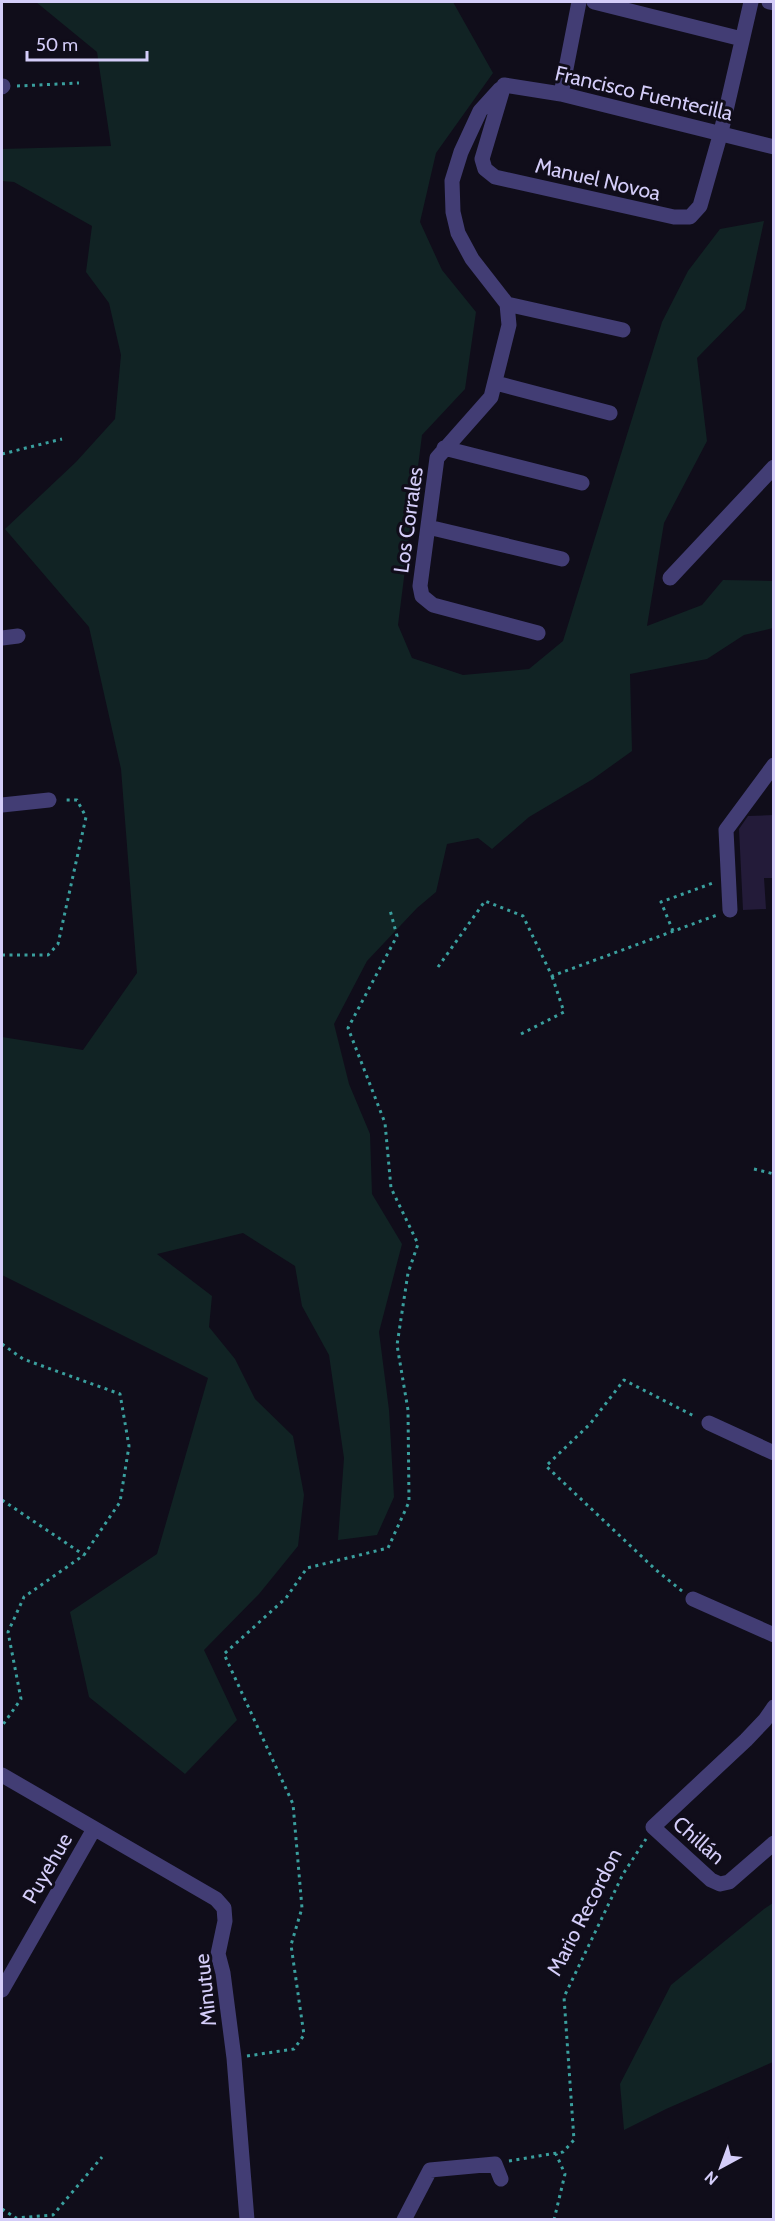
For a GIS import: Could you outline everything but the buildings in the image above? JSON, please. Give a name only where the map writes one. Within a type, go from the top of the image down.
[{"type":"street","points":[[561,94],[579,2]]},
{"type":"street","points":[[594,2],[742,39]]},
{"type":"street","points":[[721,132],[751,2]]},
{"type":"street","points":[[769,2],[774,3]]},
{"type":"street","points":[[504,85],[480,111],[461,152],[452,181],[453,212],[458,233],[471,260],[507,304],[622,330]]},
{"type":"street","name":"Francisco Fuentecilla","points":[[504,85],[561,94],[774,147]]},
{"type":"street","name":"Manuel Novoa","points":[[504,85],[482,159],[485,169],[495,177],[674,217],[690,217],[700,206],[721,132]]},
{"type":"street","name":"Los Corrales","points":[[507,304],[509,326],[491,397],[437,458],[420,586],[422,596],[433,604],[538,633]]},
{"type":"street","points":[[496,383],[610,413]]},
{"type":"street","points":[[444,448],[582,483]]},
{"type":"street","points":[[669,578],[773,470]]},
{"type":"street","points":[[428,527],[562,559]]},
{"type":"street","points":[[2,638],[18,636]]},
{"type":"street","points":[[730,910],[726,830],[774,765]]},
{"type":"street","points":[[2,805],[49,800]]},
{"type":"street","points":[[709,1423],[774,1453]]},
{"type":"street","points":[[693,1599],[774,1635]]},
{"type":"street","points":[[653,1827],[746,1740],[774,1707]]},
{"type":"street","name":"Minutue","points":[[2,1775],[216,1899],[224,1908],[225,1921],[218,1954],[223,1973],[234,2058],[247,2220]]},
{"type":"street","name":"Chillán","points":[[653,1827],[711,1880],[720,1884],[729,1882],[774,1843]]},
{"type":"street","name":"Puyehue","points":[[2,1990],[94,1829]]},
{"type":"street","points":[[404,2220],[430,2170],[495,2164],[501,2179]]},
{"type":"path","points":[[2,87],[79,83]]},
{"type":"path","points":[[2,454],[62,439]]},
{"type":"path","points":[[2,955],[48,955],[58,944],[86,817],[77,800]]},
{"type":"path","points":[[673,931],[661,902],[729,878]]},
{"type":"path","points":[[438,967],[485,901],[523,916],[552,976],[564,1012],[521,1034]]},
{"type":"path","points":[[234,2058],[294,2049],[304,2035],[291,1945],[302,1908],[293,1804],[224,1654],[286,1598],[307,1569],[388,1548],[409,1502],[408,1410],[397,1345],[408,1273],[417,1244],[391,1188],[385,1123],[348,1028],[397,936],[390,910]]},
{"type":"path","points":[[552,976],[730,910]]},
{"type":"path","points":[[753,1169],[774,1174]]},
{"type":"path","points":[[2,1344],[23,1359],[120,1394],[129,1446],[120,1502],[84,1556],[24,1597],[8,1632],[21,1699],[2,1726]]},
{"type":"path","points":[[693,1599],[656,1570],[546,1466],[590,1424],[624,1380],[709,1423]]},
{"type":"path","points":[[2,1500],[84,1556]]},
{"type":"path","name":"Mario Recordon","points":[[556,2154],[563,2152],[574,2140],[564,1997],[623,1874],[653,1827]]},
{"type":"path","points":[[495,2164],[556,2154],[565,2174],[554,2220]]},
{"type":"path","points":[[2,2209],[16,2218],[53,2215],[102,2157]]},
{"type":"shaded area","points":[[36,2],[453,2],[493,73],[436,153],[420,222],[442,270],[476,312],[465,389],[422,435],[398,625],[412,658],[463,675],[529,669],[563,641],[662,322],[688,271],[720,229],[764,221],[745,309],[697,358],[707,441],[664,523],[647,626],[702,605],[723,580],[773,581],[773,628],[744,635],[707,659],[630,674],[632,751],[593,779],[529,817],[492,849],[478,838],[447,844],[436,892],[417,908],[367,961],[334,1024],[349,1084],[370,1134],[372,1194],[402,1244],[379,1332],[389,1410],[394,1497],[377,1535],[338,1540],[344,1458],[329,1355],[302,1306],[295,1266],[243,1233],[157,1254],[212,1296],[209,1327],[235,1359],[255,1399],[293,1436],[304,1495],[298,1546],[259,1594],[204,1650],[237,1720],[185,1774],[89,1697],[70,1612],[157,1554],[208,1378],[2,1275],[2,1037],[83,1050],[137,973],[121,769],[89,627],[5,529],[76,462],[115,419],[121,355],[109,303],[86,272],[92,226],[14,182],[2,181],[2,149],[111,146],[97,52]]},
{"type":"shaded area","points":[[773,1903],[773,2062],[624,2130],[620,2084],[671,1985]]}]
